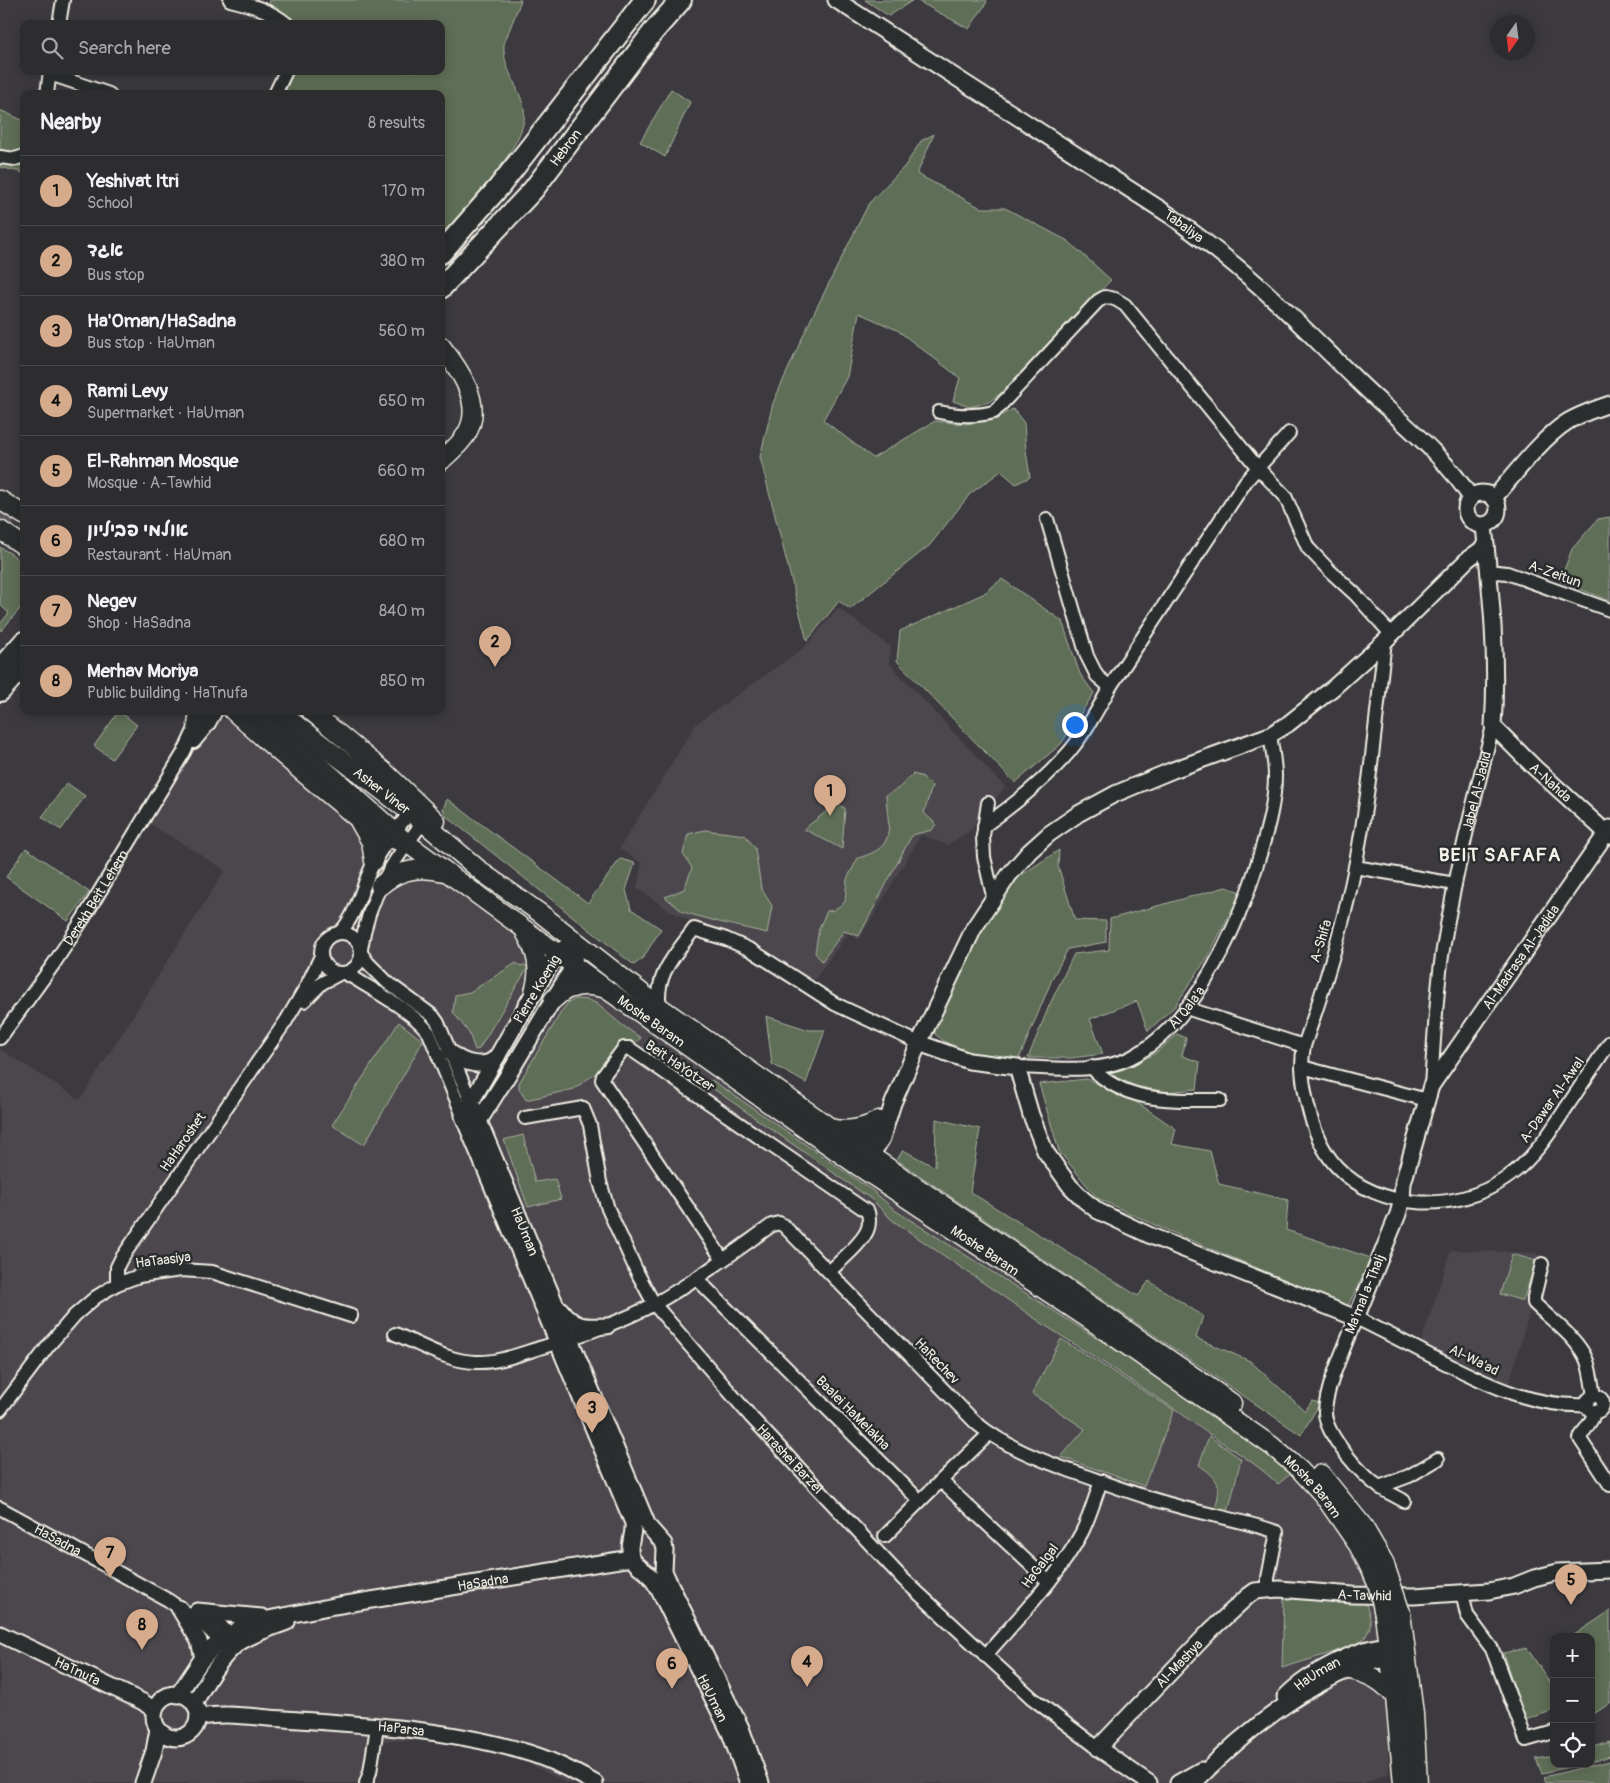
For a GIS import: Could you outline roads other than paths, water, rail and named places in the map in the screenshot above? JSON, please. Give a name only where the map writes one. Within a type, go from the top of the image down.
[{"type":"highway","name":"Hebron","points":[[445,248],[517,165],[645,0]]},
{"type":"highway","name":"Hebron","points":[[445,284],[533,190],[653,32],[682,0]]},
{"type":"highway","points":[[0,669],[20,646]]},
{"type":"highway","points":[[0,691],[20,668]]},
{"type":"main road","points":[[445,351],[456,366],[468,388],[472,402],[471,425],[466,435],[445,457]]},
{"type":"main road","points":[[445,362],[460,375]]},
{"type":"main road","points":[[0,500],[20,512]]},
{"type":"main road","points":[[0,530],[20,543]]},
{"type":"main road","points":[[237,715],[316,785],[356,817],[397,838]]},
{"type":"main road","name":"Asher Viner","points":[[257,715],[316,762],[397,838]]},
{"type":"main road","name":"Asher Viner","points":[[284,715],[420,813]]},
{"type":"main road","points":[[316,715],[386,772],[420,813]]},
{"type":"main road","name":"Moshe Baram","points":[[420,813],[449,834],[483,873],[540,913],[660,1007],[833,1129],[1096,1308],[1295,1449],[1326,1479],[1373,1541],[1378,1566],[1393,1614],[1395,1697],[1408,1753],[1418,1783]]},
{"type":"main road","points":[[356,817],[368,836],[374,862]]},
{"type":"main road","name":"Moshe Baram","points":[[397,838],[521,925],[606,989],[855,1164],[1090,1320],[1279,1451],[1324,1496],[1353,1537],[1378,1566]]},
{"type":"main road","points":[[380,886],[389,878],[410,870],[431,869],[450,874]]},
{"type":"main road","points":[[521,925],[537,956],[538,969],[534,992]]},
{"type":"main road","points":[[553,1000],[562,991],[575,986],[591,986],[606,989]]},
{"type":"main road","points":[[833,1129],[860,1129],[877,1121]]},
{"type":"main road","name":"Moshe Baram","points":[[1395,1649],[1414,1714],[1403,1783]]},
{"type":"main road","points":[[1350,1670],[1374,1678],[1389,1688],[1395,1697]]},
{"type":"street","points":[[60,20],[63,0]]},
{"type":"street","points":[[230,0],[277,15],[283,20]]},
{"type":"street","name":"Tabaliya","points":[[830,0],[851,10]]},
{"type":"street","name":"Tabaliya","points":[[836,0],[1171,216],[1243,271],[1427,446],[1452,472],[1471,498]]},
{"type":"street","points":[[48,90],[50,75]]},
{"type":"street","points":[[58,75],[98,90]]},
{"type":"street","points":[[277,90],[284,75]]},
{"type":"street","points":[[0,157],[15,159],[20,157]]},
{"type":"street","points":[[938,412],[978,416],[994,412],[1098,301],[1105,297],[1115,299],[1125,305],[1258,468],[1285,496],[1308,548],[1355,594],[1388,638]]},
{"type":"street","points":[[1494,498],[1536,450],[1565,423],[1610,404]]},
{"type":"street","points":[[984,826],[1016,803],[1045,777],[1069,751],[1090,722],[1110,687],[1246,481],[1289,433]]},
{"type":"street","points":[[1480,493],[1494,498],[1498,513],[1493,522],[1484,526],[1474,524],[1467,516],[1466,506],[1471,498],[1480,493]]},
{"type":"street","points":[[1047,520],[1087,656],[1097,676],[1110,687]]},
{"type":"street","name":"Jabel Al-Jadid","points":[[1429,1093],[1443,951],[1455,884],[1493,726],[1496,693],[1495,650],[1484,526]]},
{"type":"street","points":[[855,1164],[865,1151],[882,1138],[893,1103],[919,1043],[974,928],[1008,875],[1029,852],[1048,834],[1078,814],[1115,794],[1172,770],[1270,734],[1288,724],[1312,706],[1388,638],[1468,559],[1486,546]]},
{"type":"street","name":"A-Zeitun","points":[[1488,571],[1507,573],[1610,610]]},
{"type":"street","name":"A-Shifa","points":[[1388,638],[1371,768],[1355,867],[1344,918],[1304,1046],[1302,1067],[1309,1109],[1316,1134],[1325,1151],[1337,1167],[1362,1187],[1378,1195],[1402,1200]]},
{"type":"street","name":"Derekh Beit Lehem","points":[[184,752],[203,733],[214,715]]},
{"type":"street","name":"Derekh Beit Lehem","points":[[0,1038],[83,919],[184,752],[200,716]]},
{"type":"street","name":"A-Nahda","points":[[1493,726],[1534,767],[1609,832]]},
{"type":"street","name":"Al Qala'a","points":[[919,1043],[969,1061],[1017,1067],[1076,1069],[1108,1065],[1129,1059],[1152,1044],[1177,1021],[1186,1008],[1207,976],[1238,919],[1254,876],[1273,800],[1275,776],[1270,734]]},
{"type":"street","points":[[988,803],[983,836],[984,857],[993,896]]},
{"type":"street","points":[[395,1334],[446,1355],[476,1362],[504,1359],[563,1340],[463,1116],[429,1033],[412,1017],[354,978],[326,968],[320,956],[321,949],[326,940],[339,933],[346,925],[374,862],[420,813]]},
{"type":"street","name":"Al-Madrasa Al-Jadida","points":[[1429,1093],[1609,832]]},
{"type":"street","points":[[341,973],[354,968],[358,964],[365,926],[397,838]]},
{"type":"street","points":[[1355,867],[1455,884]]},
{"type":"street","points":[[660,1007],[658,994],[660,980],[694,929],[726,939],[751,950],[835,1004],[919,1043]]},
{"type":"street","points":[[339,933],[350,935],[359,944],[361,951]]},
{"type":"street","name":"Pierre Koenig","points":[[463,1116],[557,952],[576,942]]},
{"type":"street","name":"Pierre Koenig","points":[[479,1121],[574,965],[576,942]]},
{"type":"street","name":"HaUman","points":[[361,951],[368,963],[388,983],[434,1016],[553,1299],[563,1340],[633,1522],[634,1532],[630,1548],[636,1563],[650,1576],[658,1588],[730,1733],[748,1783]]},
{"type":"street","name":"HaHaroshet","points":[[116,1284],[117,1267],[121,1259],[286,1021],[306,987],[320,956]]},
{"type":"street","name":"HaHaroshet","points":[[286,1021],[315,989],[341,973]]},
{"type":"street","points":[[1186,1008],[1304,1046]]},
{"type":"street","name":"A-Dawar Al-Awal","points":[[1402,1200],[1425,1203],[1462,1197],[1490,1188],[1505,1179],[1535,1153],[1610,1042]]},
{"type":"street","name":"Beit HaYotzer","points":[[723,1260],[602,1080],[624,1048],[628,1048],[868,1212],[870,1221],[862,1239],[829,1272]]},
{"type":"street","points":[[450,1052],[460,1060],[472,1064],[487,1063],[498,1057]]},
{"type":"street","points":[[1017,1067],[1037,1135],[1045,1151],[1070,1186],[1098,1211],[1164,1242],[1356,1318]]},
{"type":"street","points":[[1091,1067],[1099,1076],[1115,1086],[1144,1097],[1163,1100],[1220,1100]]},
{"type":"street","points":[[1302,1067],[1429,1093]]},
{"type":"street","name":"Ma'mal a-Thalj","points":[[1404,1501],[1379,1487],[1362,1471],[1340,1446],[1330,1431],[1325,1414],[1327,1398],[1339,1360],[1398,1214],[1402,1200],[1403,1182],[1429,1093]]},
{"type":"street","points":[[865,1151],[877,1121],[893,1103]]},
{"type":"street","name":"Harashei Barzel","points":[[525,1118],[583,1108],[590,1125],[600,1182],[608,1209],[654,1304],[752,1418],[903,1579],[1032,1698],[1144,1781]]},
{"type":"street","name":"HaRechev","points":[[563,1340],[607,1326],[654,1304],[697,1279],[772,1225],[779,1223],[989,1434],[1027,1454],[1101,1481],[1175,1506],[1252,1524],[1277,1532],[1268,1578],[1268,1589]]},
{"type":"street","points":[[1542,1264],[1534,1303],[1576,1344],[1586,1360],[1597,1405],[1592,1419],[1580,1436],[1580,1439],[1610,1485]]},
{"type":"street","name":"HaTaasiya","points":[[0,1410],[49,1345],[75,1316],[96,1297],[116,1284],[139,1276],[181,1270],[212,1272],[350,1316]]},
{"type":"street","name":"Baalei HaMelakha","points":[[697,1279],[920,1501]]},
{"type":"street","points":[[553,1299],[568,1319],[577,1324],[607,1326]]},
{"type":"street","name":"Al-Wa'ad","points":[[1356,1318],[1496,1388],[1541,1402],[1572,1406],[1597,1405]]},
{"type":"street","name":"HaUman","points":[[563,1340],[648,1526],[664,1544],[664,1570],[668,1580],[742,1728],[762,1783]]},
{"type":"street","points":[[885,1536],[989,1434]]},
{"type":"street","points":[[1379,1487],[1409,1476],[1438,1459]]},
{"type":"street","points":[[941,1481],[1049,1582]]},
{"type":"street","name":"HaGalgal","points":[[986,1656],[1049,1582],[1069,1553],[1083,1530],[1101,1481]]},
{"type":"street","name":"HaSadna","points":[[0,1508],[173,1604],[227,1641],[244,1640],[263,1631],[334,1606]]},
{"type":"street","points":[[632,1542],[641,1535],[655,1535]]},
{"type":"street","points":[[636,1563],[647,1569],[653,1568],[663,1560],[665,1555]]},
{"type":"street","name":"HaSadna","points":[[227,1641],[246,1626],[271,1618],[334,1606],[636,1563]]},
{"type":"street","name":"A-Tawhid","points":[[1268,1589],[1396,1596],[1462,1593],[1489,1591],[1514,1586],[1534,1578],[1558,1572],[1610,1570]]},
{"type":"street","name":"Al-Mashya","points":[[1098,1748],[1222,1619],[1255,1591],[1268,1589]]},
{"type":"street","points":[[1462,1593],[1467,1615],[1492,1649],[1526,1740],[1550,1733]]},
{"type":"street","points":[[173,1604],[199,1641],[203,1658]]},
{"type":"street","name":"HaSadna","points":[[173,1604],[197,1611],[216,1620],[227,1641]]},
{"type":"street","points":[[197,1611],[271,1618]]},
{"type":"street","name":"HaTnufa","points":[[0,1634],[144,1702],[155,1711]]},
{"type":"street","points":[[178,1695],[203,1658],[227,1641]]},
{"type":"street","points":[[196,1711],[187,1697],[178,1695],[166,1697],[159,1703],[155,1711],[154,1720],[158,1729],[168,1736],[177,1738],[186,1736],[191,1732],[196,1724],[196,1711],[221,1662],[227,1641]]},
{"type":"street","name":"HaUman","points":[[1259,1724],[1306,1693],[1395,1649]]},
{"type":"street","name":"HaUman","points":[[1194,1783],[1209,1766],[1259,1724],[1288,1694],[1325,1667],[1358,1653],[1395,1649]]},
{"type":"street","name":"HaParsa","points":[[196,1711],[219,1715],[326,1722],[440,1734],[523,1751],[551,1761],[595,1783]]},
{"type":"street","points":[[369,1782],[377,1727]]},
{"type":"street","points":[[144,1782],[158,1729]]},
{"type":"street","points":[[144,1782],[161,1756],[177,1738]]},
{"type":"street","name":"HaUman","points":[[1178,1783],[1209,1766]]},
{"type":"tunnel","points":[[0,511],[20,523]]},
{"type":"place","name":"אגד","points":[[495,667]]},
{"type":"place","name":"Yeshivat Itri","points":[[830,816]]},
{"type":"place","name":"Ha'Oman/HaSadna","points":[[592,1433]]},
{"type":"place","name":"Negev","points":[[110,1578]]},
{"type":"place","name":"El-Rahman Mosque","points":[[1571,1605]]},
{"type":"place","name":"Merhav Moriya","points":[[142,1650]]},
{"type":"place","name":"Rami Levy","points":[[807,1687]]},
{"type":"place","name":"אולמי פביליון","points":[[672,1689]]},
{"type":"district","name":"BEIT SAFAFA","points":[[1500,855]]}]
